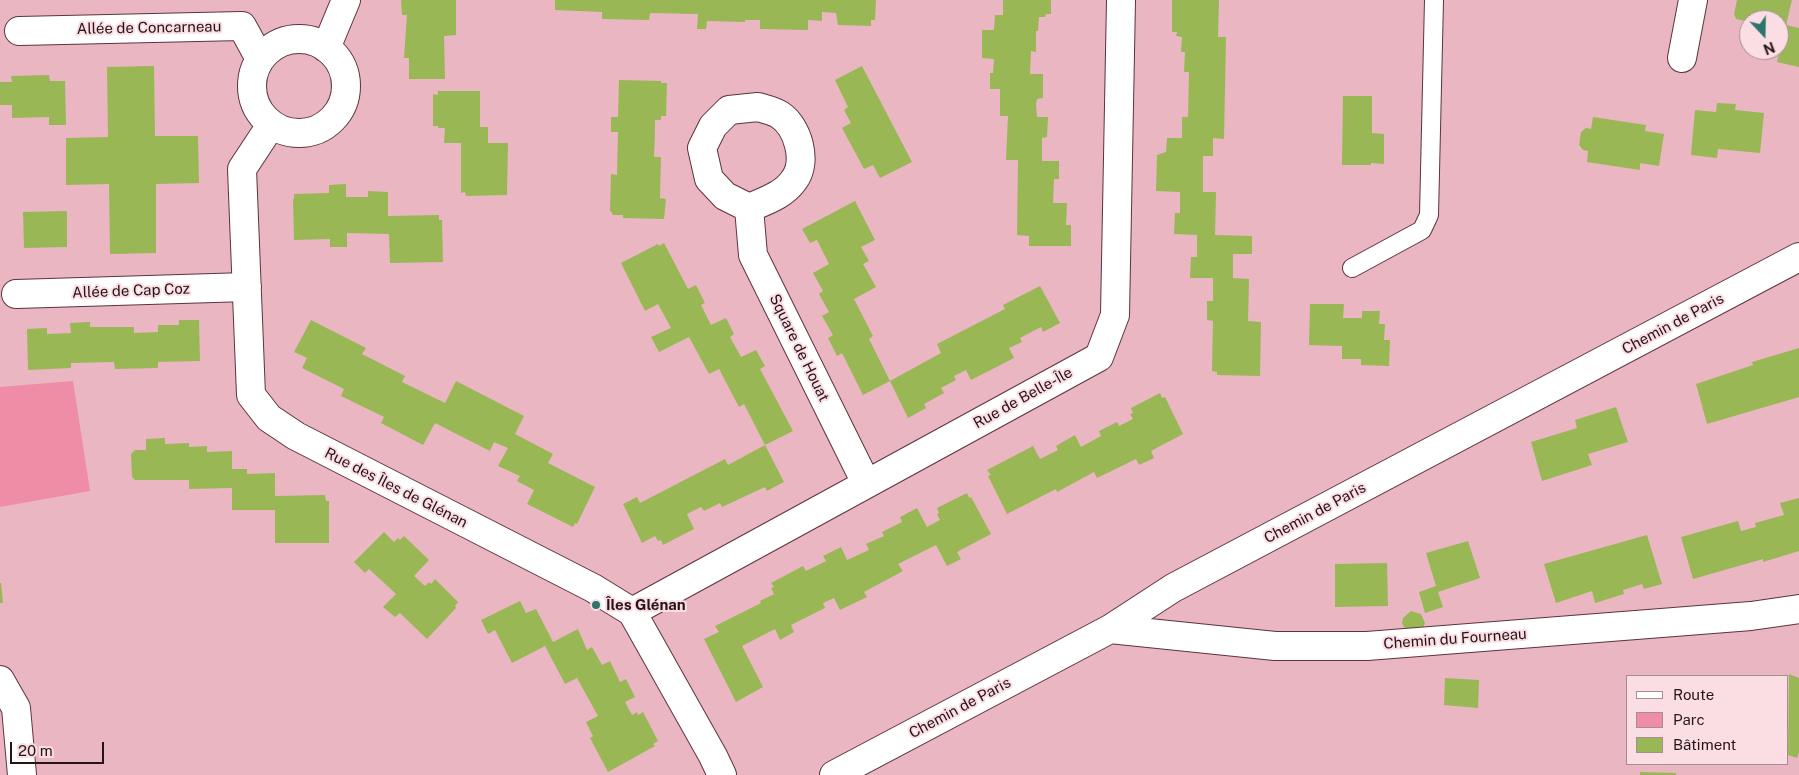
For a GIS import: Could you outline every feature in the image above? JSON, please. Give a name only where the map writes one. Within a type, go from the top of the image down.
[{"type":"street","points":[[326,48],[346,0]]},
{"type":"street","name":"Rue de Belle-Île","points":[[632,612],[1099,357],[1115,315],[1121,0]]},
{"type":"street","points":[[1682,58],[1693,0]]},
{"type":"street","name":"Allée de Concarneau","points":[[19,31],[242,26],[260,59]]},
{"type":"street","points":[[298,39],[313,41],[326,48],[337,58],[344,71],[346,86],[344,100],[337,113],[326,124],[313,131],[299,133],[284,131],[271,125],[260,114],[254,101],[251,87],[253,72],[260,59],[270,48],[284,41],[298,39]]},
{"type":"street","name":"Rue des Îles de Glénan","points":[[271,125],[242,169],[251,394],[269,418],[296,436],[593,588],[632,612],[722,775]]},
{"type":"street","name":"Square de Houat","points":[[749,208],[753,255],[866,484]]},
{"type":"street","name":"Chemin de Paris","points":[[834,775],[1110,629],[1173,588],[1799,257]]},
{"type":"street","name":"Allée de Cap Coz","points":[[16,294],[247,287]]},
{"type":"street","name":"Chemin du Fourneau","points":[[1110,629],[1275,646],[1367,646],[1751,616],[1799,609]]},
{"type":"street","points":[[0,680],[16,708],[22,775]]},
{"type":"lane","points":[[1352,268],[1422,230],[1429,215],[1434,0]]},
{"type":"green space","points":[[73,381],[90,491],[0,507],[0,387]]},
{"type":"building","points":[[401,0],[456,0],[456,35],[444,36],[445,79],[409,79],[409,58],[404,58],[407,15],[402,15]]},
{"type":"building","points":[[555,0],[876,0],[875,20],[871,20],[871,26],[838,25],[836,13],[822,12],[822,21],[808,20],[808,30],[760,29],[760,20],[745,20],[745,22],[707,21],[706,29],[697,29],[698,14],[650,13],[649,20],[602,19],[602,12],[555,10]]},
{"type":"building","points":[[1003,0],[1051,0],[1051,14],[1039,17],[1038,31],[1036,31],[1036,52],[1031,51],[1030,74],[1043,74],[1043,98],[1037,99],[1036,104],[1037,117],[1048,117],[1047,137],[1042,138],[1042,161],[1059,161],[1059,179],[1054,179],[1053,203],[1067,203],[1066,225],[1071,225],[1071,246],[1029,246],[1029,236],[1017,235],[1018,160],[1006,160],[1008,116],[1000,116],[1000,89],[990,89],[990,73],[993,73],[994,59],[982,58],[982,30],[994,30],[995,15],[1003,15]]},
{"type":"building","points":[[1172,0],[1219,0],[1218,37],[1226,37],[1224,139],[1213,138],[1213,156],[1203,156],[1203,192],[1216,192],[1215,235],[1252,236],[1252,254],[1233,254],[1233,278],[1249,279],[1248,321],[1261,322],[1260,376],[1217,375],[1217,372],[1212,371],[1213,321],[1207,320],[1207,301],[1213,301],[1213,278],[1190,278],[1191,257],[1197,257],[1197,235],[1174,234],[1175,213],[1180,213],[1180,192],[1156,191],[1157,155],[1166,152],[1167,138],[1182,138],[1182,117],[1188,117],[1189,72],[1184,72],[1185,52],[1181,52],[1182,37],[1176,36],[1177,32],[1172,32]]},
{"type":"building","points":[[1737,0],[1792,0],[1789,12],[1789,10],[1739,10],[1739,20],[1736,19],[1734,14]]},
{"type":"building","points":[[1789,26],[1799,28],[1799,67],[1777,62],[1777,60],[1789,60]]},
{"type":"building","points":[[154,66],[155,136],[198,136],[199,183],[156,184],[156,253],[110,254],[109,184],[66,185],[66,138],[108,137],[107,67]]},
{"type":"building","points":[[862,66],[912,162],[880,178],[873,165],[864,169],[842,128],[851,123],[844,110],[848,107],[835,80]]},
{"type":"building","points":[[49,75],[50,81],[65,81],[66,125],[49,125],[49,117],[12,118],[12,105],[0,105],[0,82],[12,82],[11,76]]},
{"type":"building","points":[[619,80],[661,81],[661,83],[667,83],[666,116],[661,116],[661,120],[655,120],[654,157],[661,157],[660,198],[666,199],[664,219],[623,218],[623,215],[613,215],[610,210],[611,174],[617,175],[618,132],[611,132],[611,117],[618,117]]},
{"type":"building","points":[[438,91],[480,91],[480,127],[488,127],[488,143],[508,143],[507,195],[466,196],[465,192],[461,193],[461,143],[444,143],[445,128],[433,126],[433,94],[438,95]]},
{"type":"building","points":[[1343,96],[1372,96],[1372,133],[1384,134],[1384,164],[1342,165]]},
{"type":"building","points":[[1717,103],[1736,104],[1735,110],[1764,113],[1760,153],[1718,149],[1717,158],[1691,155],[1695,110],[1716,112]]},
{"type":"building","points":[[1593,117],[1646,125],[1645,131],[1664,134],[1659,166],[1640,163],[1640,170],[1587,162],[1588,151],[1583,150],[1579,145],[1581,132],[1586,128],[1591,129]]},
{"type":"building","points":[[346,184],[346,197],[368,197],[368,191],[388,192],[388,216],[439,215],[439,220],[442,220],[443,262],[390,263],[389,234],[347,233],[347,247],[330,247],[330,239],[294,240],[294,194],[329,193],[329,185]]},
{"type":"building","points":[[855,201],[875,240],[861,247],[869,261],[863,264],[876,287],[854,299],[873,336],[869,339],[890,381],[863,395],[842,353],[837,356],[828,338],[833,335],[822,316],[829,312],[819,294],[823,291],[813,273],[829,264],[817,240],[810,243],[802,229]]},
{"type":"building","points":[[67,211],[67,247],[24,248],[23,212]]},
{"type":"building","points":[[664,243],[688,289],[696,285],[705,303],[701,305],[711,325],[726,318],[734,334],[730,337],[741,357],[756,350],[765,366],[760,369],[793,431],[765,445],[744,404],[739,407],[719,369],[709,374],[689,337],[659,352],[651,337],[671,328],[658,304],[645,311],[621,263],[658,244],[659,246]]},
{"type":"building","points":[[1040,286],[1060,323],[1043,332],[1041,327],[1020,338],[1022,342],[1009,348],[1014,358],[971,380],[966,370],[954,376],[956,380],[941,388],[944,393],[924,404],[926,408],[908,418],[890,381],[941,353],[937,344],[1005,309],[1003,305]]},
{"type":"building","points":[[1310,304],[1344,304],[1343,318],[1362,318],[1362,311],[1380,311],[1379,324],[1385,324],[1384,340],[1390,340],[1389,366],[1361,365],[1361,359],[1342,359],[1342,346],[1309,345]]},
{"type":"building","points":[[179,320],[199,320],[200,361],[158,362],[158,368],[115,369],[114,362],[71,363],[71,368],[28,370],[27,329],[47,328],[47,334],[71,333],[70,323],[90,322],[90,327],[134,327],[134,333],[158,332],[158,325],[179,325]]},
{"type":"building","points":[[311,320],[366,348],[362,354],[405,376],[402,382],[445,403],[456,381],[524,416],[515,434],[553,454],[548,463],[595,487],[577,524],[575,523],[573,527],[527,504],[534,490],[517,481],[520,476],[498,466],[508,448],[494,442],[490,451],[435,423],[423,445],[381,423],[384,417],[341,396],[344,389],[302,368],[307,358],[294,352]]},
{"type":"building","points":[[1799,348],[1799,397],[1707,424],[1696,384],[1753,365],[1752,362]]},
{"type":"building","points":[[1160,393],[1162,398],[1165,397],[1183,434],[1151,451],[1154,458],[1139,465],[1136,459],[1097,478],[1094,472],[1057,492],[1056,489],[1007,514],[988,476],[991,475],[987,470],[1033,446],[1040,459],[1058,450],[1056,446],[1075,435],[1081,447],[1101,436],[1099,431],[1117,422],[1119,426],[1133,419],[1130,414],[1133,413],[1131,408]]},
{"type":"building","points":[[1616,407],[1628,442],[1588,454],[1592,465],[1542,481],[1531,442],[1577,428],[1575,420]]},
{"type":"building","points":[[165,438],[165,444],[189,443],[189,447],[207,446],[207,452],[232,451],[232,469],[247,469],[247,474],[275,473],[275,496],[325,495],[326,501],[329,501],[329,543],[275,543],[275,510],[232,510],[232,488],[189,489],[189,480],[135,480],[132,477],[131,454],[135,450],[146,450],[146,439]]},
{"type":"building","points":[[765,445],[784,482],[767,491],[765,487],[722,507],[720,503],[704,511],[701,507],[687,514],[694,529],[663,545],[661,540],[658,541],[655,536],[642,543],[623,504],[637,497],[640,503],[725,459],[728,465]]},
{"type":"building","points":[[967,493],[991,534],[957,552],[961,559],[947,566],[936,545],[898,564],[903,571],[864,592],[867,597],[840,610],[834,598],[823,603],[825,608],[791,625],[794,632],[780,640],[775,629],[742,646],[763,687],[736,702],[704,639],[719,632],[715,626],[761,603],[760,601],[774,594],[771,588],[774,587],[771,583],[803,566],[806,571],[826,561],[823,556],[841,547],[847,560],[869,550],[866,544],[884,536],[882,532],[902,522],[900,517],[917,508],[927,527],[940,520],[937,508]]},
{"type":"building","points":[[1799,498],[1799,551],[1693,579],[1681,537],[1738,521],[1741,531],[1756,527],[1755,523],[1784,515],[1780,503]]},
{"type":"building","points":[[384,532],[394,542],[404,536],[429,560],[414,576],[425,586],[429,582],[431,584],[435,579],[458,602],[455,606],[456,608],[427,639],[400,613],[395,617],[383,607],[396,594],[369,569],[365,573],[354,562]]},
{"type":"building","points":[[1647,535],[1662,584],[1644,589],[1642,584],[1623,590],[1624,594],[1595,603],[1592,591],[1556,603],[1544,564]]},
{"type":"building","points":[[1468,541],[1480,578],[1438,592],[1443,607],[1425,613],[1419,592],[1436,586],[1426,553]]},
{"type":"building","points":[[1387,563],[1388,606],[1335,607],[1335,564]]},
{"type":"building","points":[[1,583],[3,603],[0,603]]},
{"type":"building","points":[[520,601],[526,613],[536,609],[553,642],[578,629],[587,650],[592,647],[602,665],[610,661],[620,682],[626,679],[635,697],[625,702],[632,715],[637,712],[638,715],[643,712],[658,741],[653,744],[655,746],[608,772],[590,738],[593,736],[586,722],[598,716],[577,678],[565,684],[545,646],[512,663],[495,630],[488,634],[481,620]]},
{"type":"building","points":[[1411,611],[1421,614],[1425,623],[1423,628],[1407,632],[1402,623],[1403,618]]},
{"type":"building","points":[[1789,675],[1799,678],[1799,752],[1797,758],[1789,755]]},
{"type":"building","points":[[1445,678],[1479,680],[1478,708],[1444,705]]},
{"type":"building","points":[[1640,772],[1676,773],[1676,775],[1640,775]]},
{"type":"place","name":"Îles Glénan","points":[[596,605]]}]
